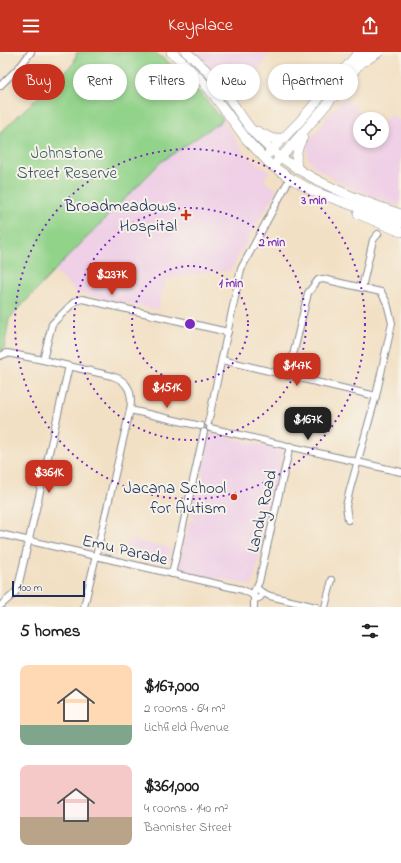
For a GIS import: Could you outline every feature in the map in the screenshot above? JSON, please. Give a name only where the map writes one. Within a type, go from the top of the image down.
[{"type":"main road","points":[[171,52],[206,85],[247,140],[271,165],[290,178],[326,198],[335,206],[401,232]]},
{"type":"main road","points":[[186,52],[208,72],[222,89],[247,125],[273,151],[298,170],[326,184],[382,208],[401,214]]},
{"type":"main road","points":[[349,64],[359,52]]},
{"type":"main road","points":[[358,68],[369,52]]},
{"type":"main road","points":[[361,64],[379,52]]},
{"type":"main road","points":[[263,158],[273,151],[318,100]]},
{"type":"main road","points":[[271,165],[281,157],[330,100]]},
{"type":"main road","points":[[298,170],[296,155],[301,140],[310,124]]},
{"type":"main road","points":[[247,125],[268,138],[284,138]]},
{"type":"main road","points":[[326,184],[336,194],[357,202],[357,208]]},
{"type":"main road","points":[[315,192],[401,223]]},
{"type":"street","points":[[1,82],[22,64],[31,52]]},
{"type":"street","points":[[172,574],[222,360],[241,269],[290,178]]},
{"type":"street","points":[[362,288],[373,240],[378,234]]},
{"type":"street","points":[[288,376],[308,293],[318,280],[323,279],[381,292],[387,302],[392,323],[376,396],[347,505],[348,520]]},
{"type":"street","points":[[43,360],[52,324],[78,299],[228,332]]},
{"type":"street","points":[[0,356],[7,353],[112,376],[126,383],[130,392],[130,410],[84,607]]},
{"type":"street","points":[[222,360],[376,396]]},
{"type":"street","points":[[0,606],[15,593],[18,587],[69,366]]},
{"type":"street","points":[[130,410],[401,472]]},
{"type":"street","name":"Landy Road","points":[[254,607],[290,446]]},
{"type":"street","name":"Emu Parade","points":[[0,534],[29,542],[316,607]]},
{"type":"street","points":[[325,607],[332,580]]},
{"type":"shaded area","points":[[194,52],[270,52],[260,68],[260,64],[208,64]]},
{"type":"shaded area","points":[[343,100],[347,100],[360,112],[353,112],[353,148],[389,148],[389,117],[392,114],[401,123],[400,206],[342,184],[315,167],[308,158],[307,144],[332,111]]},
{"type":"shaded area","name":"Broadmeadows Hospital","points":[[223,120],[246,156],[270,172],[265,176],[266,183],[277,189],[230,271],[215,271],[166,279],[158,310],[77,293],[54,271],[161,162]]},
{"type":"shaded area","name":"Jacana School for Autism","points":[[212,434],[282,450],[283,453],[253,584],[251,586],[180,570],[178,568],[189,522],[195,519],[191,514],[199,479],[204,476],[201,471],[209,436]]},
{"type":"shaded area","points":[[128,539],[171,548],[168,563],[125,553]]},
{"type":"green space","name":"Johnstone Street Reserve","points":[[77,52],[154,52],[170,64],[135,64],[135,100],[199,100],[199,92],[223,120],[161,162],[54,271],[9,319],[4,349],[0,351],[0,133],[35,100],[65,100],[65,72],[74,63]]},
{"type":"place","name":"Broadmeadows Hospital","points":[[186,215]]},
{"type":"place","name":"Jacana School for Autism","points":[[234,497]]}]
